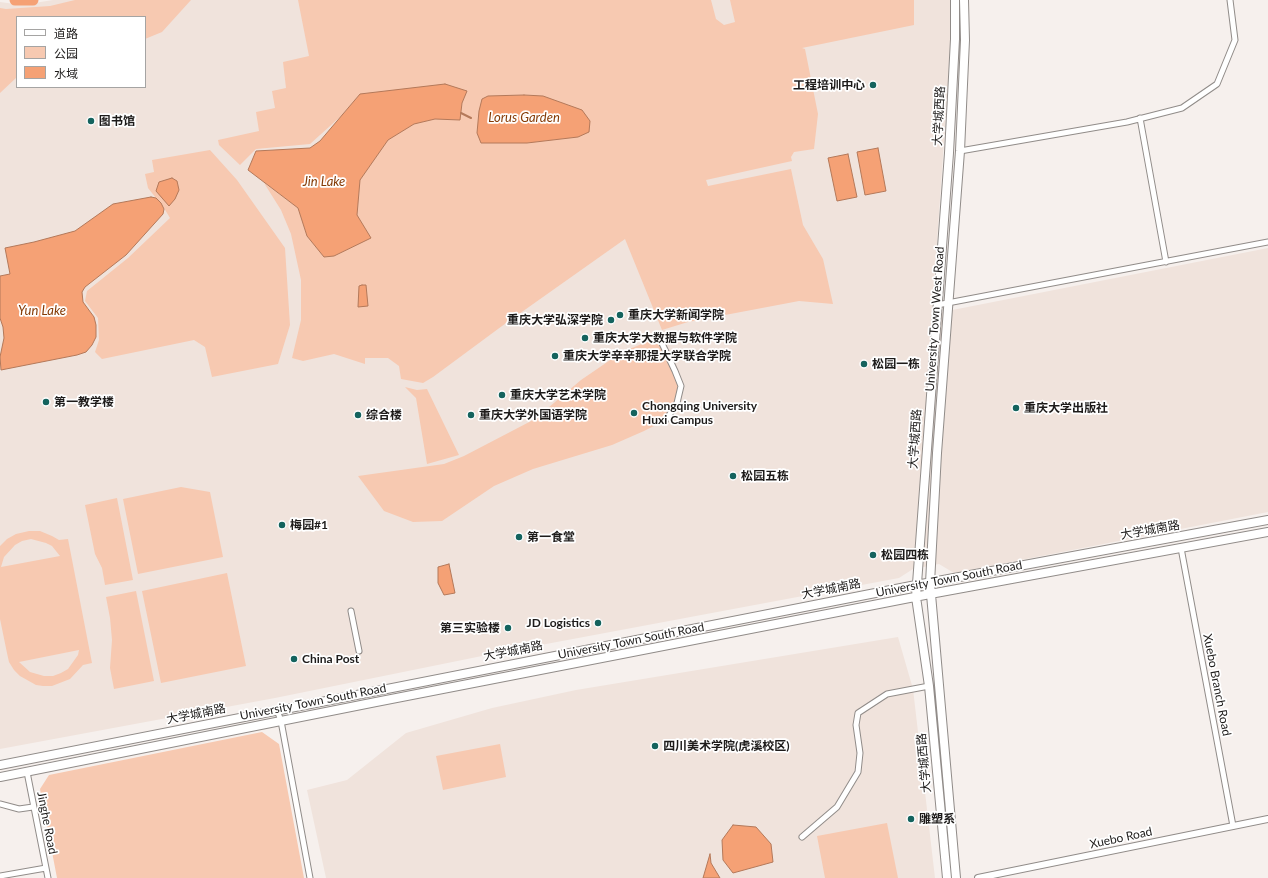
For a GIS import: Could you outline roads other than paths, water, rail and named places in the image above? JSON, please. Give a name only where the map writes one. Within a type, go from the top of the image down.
[{"type":"main road","name":"大学城西路","points":[[947,878],[929,686],[916,597],[916,585],[949,153],[955,39],[955,0]]},
{"type":"main road","name":"University Town West Road","points":[[956,878],[930,583],[937,454],[960,152],[965,40],[964,0]]},
{"type":"main road","name":"大学城南路","points":[[0,764],[916,585],[1268,520]]},
{"type":"main road","name":"University Town South Road","points":[[0,777],[930,594],[1268,532]]},
{"type":"street","points":[[960,152],[1127,122],[1182,108],[1217,84],[1235,40],[1230,0]]},
{"type":"street","points":[[1140,118],[1166,262]]},
{"type":"street","points":[[937,305],[1268,242]]},
{"type":"street","points":[[659,337],[681,386],[676,403],[666,420]]},
{"type":"street","name":"Xuebo Branch Road","points":[[1181,548],[1233,826]]},
{"type":"street","points":[[351,611],[359,651]]},
{"type":"street","points":[[802,837],[838,807],[858,772],[860,753],[856,725],[858,713],[887,694],[929,686]]},
{"type":"street","points":[[277,710],[281,721],[310,878]]},
{"type":"street","name":"Jinghe Road","points":[[27,772],[48,878]]},
{"type":"street","points":[[0,804],[19,810],[33,807]]},
{"type":"street","name":"Xuebo Road","points":[[978,878],[1268,819]]},
{"type":"street","points":[[0,876],[46,868]]},
{"type":"water","name":"Jin Lake","points":[[445,84],[467,91],[462,103],[460,120],[435,119],[414,124],[388,140],[360,180],[357,215],[371,238],[334,256],[324,257],[307,236],[298,208],[248,170],[256,151],[310,148],[320,141],[360,94]]},
{"type":"water","name":"Lorus Garden","points":[[488,96],[543,96],[582,110],[590,121],[589,132],[578,137],[527,143],[481,143],[477,133],[479,111],[482,99]]},
{"type":"water","points":[[878,148],[886,191],[865,195],[857,152]]},
{"type":"water","points":[[848,154],[857,197],[837,201],[828,158]]},
{"type":"water","points":[[172,178],[177,181],[179,190],[175,199],[169,206],[156,191],[159,182]]},
{"type":"water","name":"Yun Lake","points":[[151,197],[156,198],[161,203],[164,209],[163,214],[126,255],[85,287],[82,292],[83,302],[94,317],[96,325],[96,337],[86,352],[1,370],[0,357],[4,338],[0,318],[0,276],[10,274],[5,248],[75,231],[113,204]]},
{"type":"water","points":[[366,285],[368,306],[358,307],[359,286]]},
{"type":"water","points":[[449,564],[455,593],[444,595],[438,583],[438,567]]},
{"type":"water","points":[[733,825],[756,827],[771,844],[773,862],[733,873],[723,860],[722,840]]},
{"type":"water","points":[[710,854],[711,863],[720,878],[703,878]]},
{"type":"waterway","points":[[15,0],[33,0]]},
{"type":"waterway","points":[[461,113],[471,118]]},
{"type":"place","name":"工程培训中心","points":[[873,85]]},
{"type":"place","name":"图书馆","points":[[91,121]]},
{"type":"place","name":"重庆大学新闻学院","points":[[620,315]]},
{"type":"place","name":"重庆大学弘深学院","points":[[611,320]]},
{"type":"place","name":"重庆大学大数据与软件学院","points":[[585,338]]},
{"type":"place","name":"重庆大学辛辛那提大学联合学院","points":[[555,356]]},
{"type":"place","name":"松园一栋","points":[[864,364]]},
{"type":"place","name":"重庆大学艺术学院","points":[[502,395]]},
{"type":"place","name":"第一教学楼","points":[[46,402]]},
{"type":"place","name":"重庆大学出版社","points":[[1016,408]]},
{"type":"place","name":"Chongqing University Huxi Campus","points":[[634,413]]},
{"type":"place","name":"综合楼","points":[[358,415]]},
{"type":"place","name":"重庆大学外国语学院","points":[[471,415]]},
{"type":"place","name":"松园五栋","points":[[733,476]]},
{"type":"place","name":"梅园#1","points":[[282,525]]},
{"type":"place","name":"第一食堂","points":[[519,537]]},
{"type":"place","name":"松园四栋","points":[[873,555]]},
{"type":"place","name":"JD Logistics","points":[[598,623]]},
{"type":"place","name":"第三实验楼","points":[[508,628]]},
{"type":"place","name":"China Post","points":[[294,659]]},
{"type":"place","name":"四川美术学院(虎溪校区)","points":[[655,746]]},
{"type":"place","name":"雕塑系","points":[[911,819]]}]
